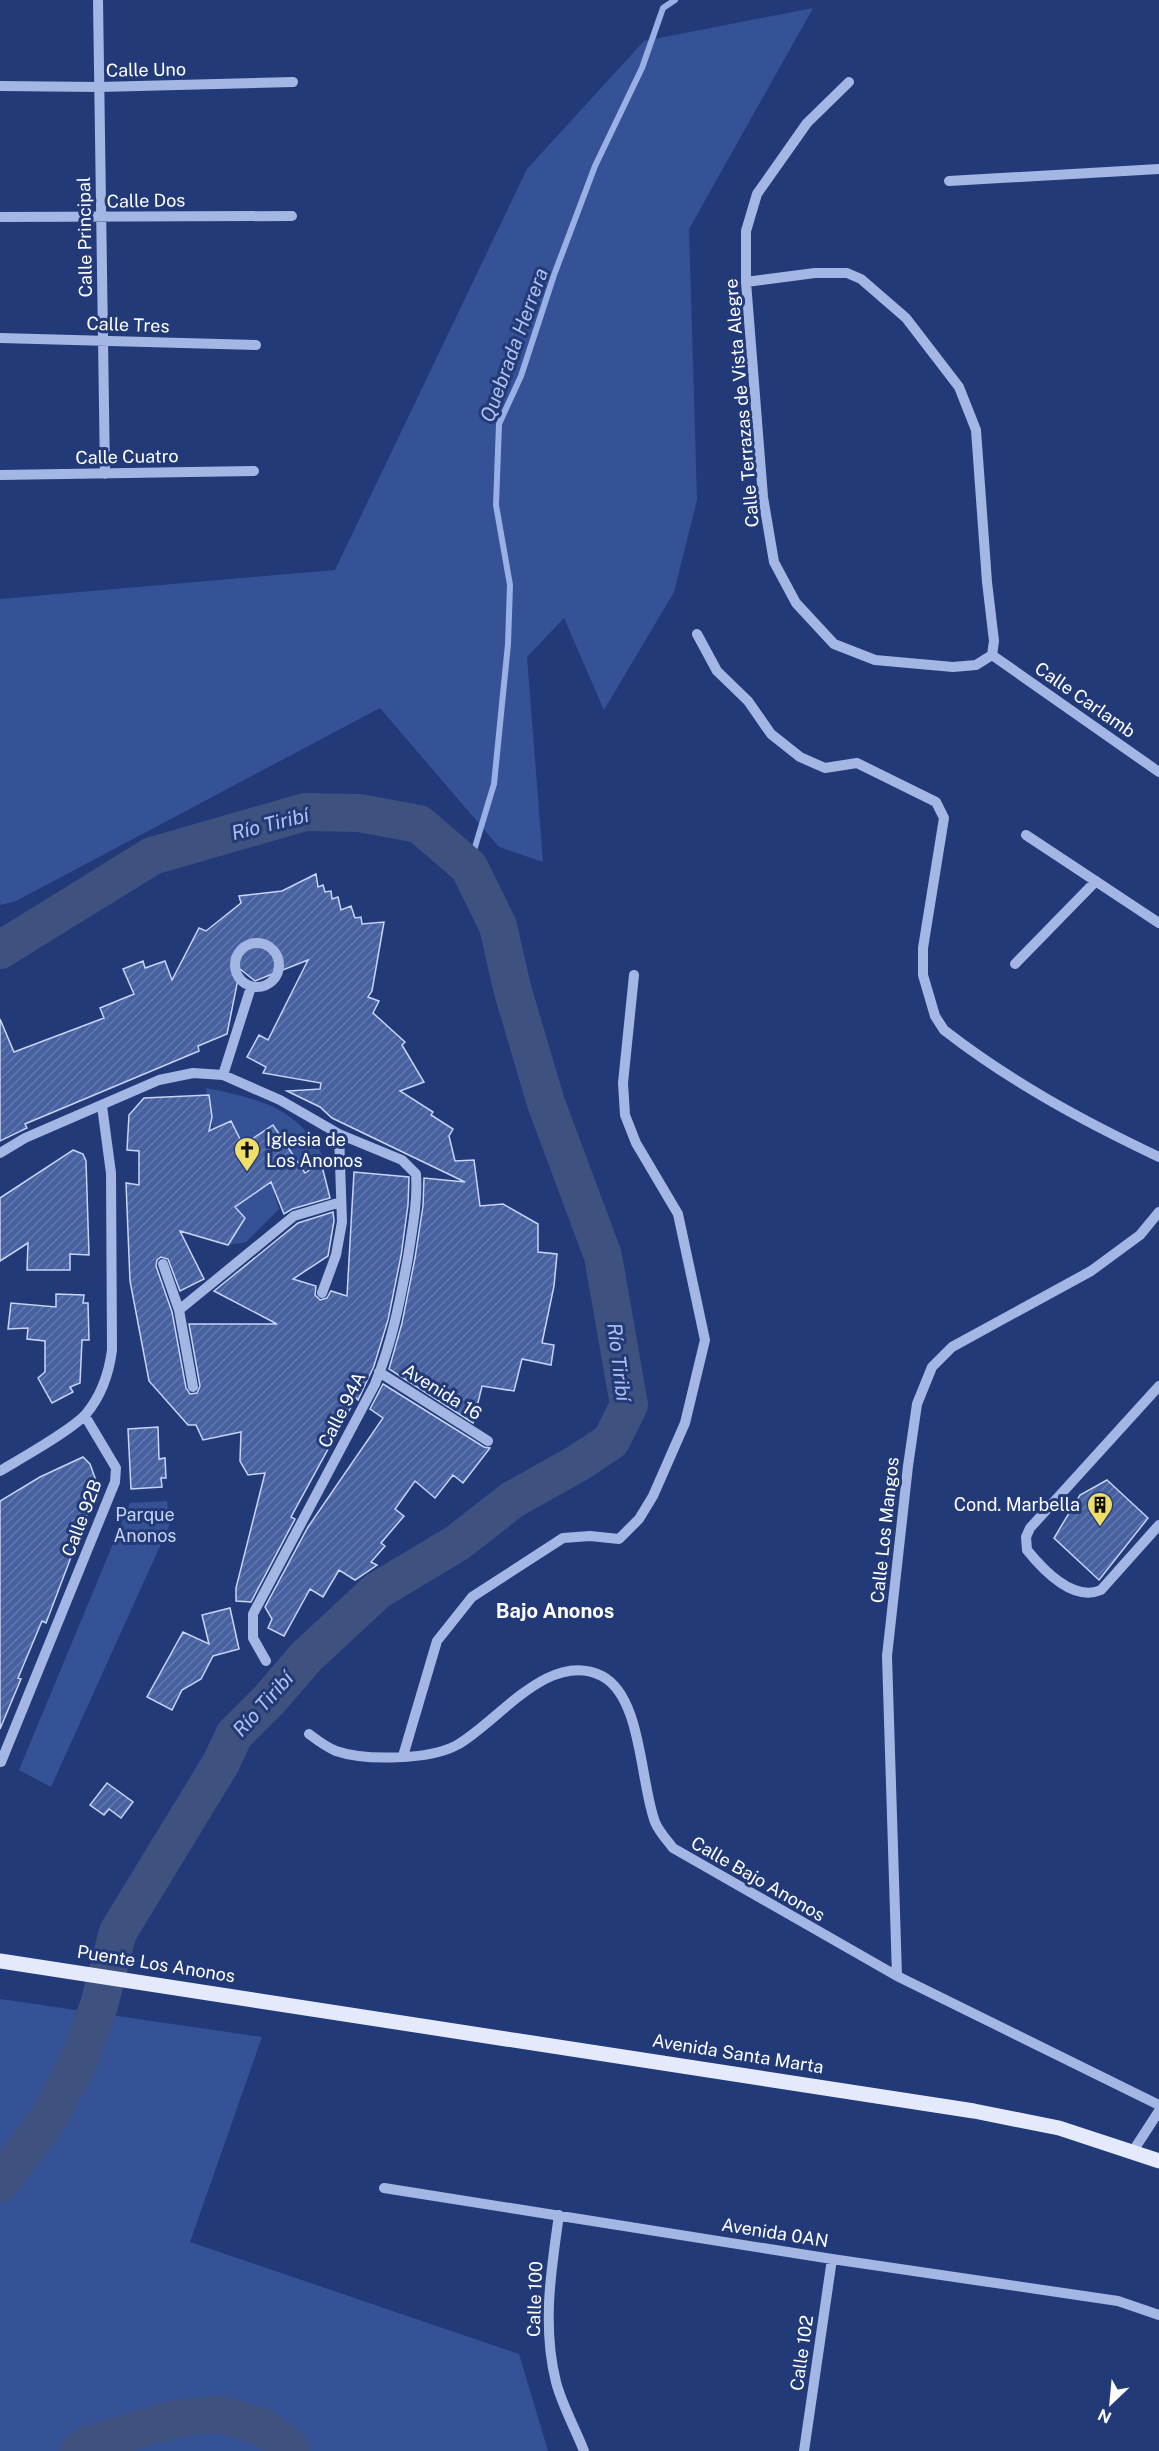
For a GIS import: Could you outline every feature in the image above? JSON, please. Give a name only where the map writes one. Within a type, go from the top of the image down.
[{"type":"main road","name":"Puente Los Anonos","points":[[0,1961],[305,2007]]},
{"type":"main road","name":"Avenida Santa Marta","points":[[305,2007],[974,2111],[1059,2128],[1159,2161]]},
{"type":"street","name":"Calle Principal","points":[[98,0],[105,474]]},
{"type":"street","name":"Calle Uno","points":[[0,86],[99,87],[293,82]]},
{"type":"street","name":"Calle Terrazas de Vista Alegre","points":[[849,82],[807,123],[757,194],[746,231],[746,282],[763,497],[774,562],[796,603],[834,644],[874,660],[953,667],[976,665],[992,655]]},
{"type":"street","points":[[949,181],[1159,169]]},
{"type":"street","name":"Calle Dos","points":[[0,217],[292,216]]},
{"type":"street","points":[[746,282],[815,273],[847,273],[861,279],[906,318],[959,387],[976,430],[987,582],[994,641],[992,655]]},
{"type":"street","name":"Calle Tres","points":[[0,339],[256,345]]},
{"type":"street","name":"Calle Cuatro","points":[[0,475],[254,471]]},
{"type":"street","points":[[697,634],[717,671],[748,701],[771,734],[800,757],[825,768],[857,763],[936,802],[944,818],[923,948],[923,975],[935,1016],[944,1030],[1034,1093],[1104,1131],[1159,1157]]},
{"type":"street","name":"Calle Carlamb","points":[[992,655],[1159,772]]},
{"type":"street","points":[[1026,835],[1159,923]]},
{"type":"street","points":[[1015,964],[1096,881]]},
{"type":"street","points":[[250,944],[265,944],[277,954],[280,969],[272,982],[266,986],[251,987],[239,979],[235,959],[238,952],[250,944]]},
{"type":"street","points":[[403,1756],[437,1641],[472,1598],[563,1538],[590,1536],[619,1539],[639,1520],[653,1496],[684,1423],[705,1340],[678,1214],[636,1143],[625,1115],[623,1083],[634,975]]},
{"type":"street","points":[[223,1075],[251,987]]},
{"type":"street","points":[[0,1153],[25,1138],[159,1080],[194,1073],[223,1075],[280,1100],[339,1134],[342,1222],[336,1255],[322,1293]]},
{"type":"street","points":[[0,1471],[85,1416],[100,1392],[110,1369],[112,1350],[111,1173],[102,1106]]},
{"type":"street","name":"Calle 94A","points":[[266,1661],[253,1638],[253,1614],[388,1351],[399,1308],[418,1197],[416,1174],[402,1160],[339,1134]]},
{"type":"street","points":[[179,1310],[294,1216],[341,1202]]},
{"type":"street","name":"Calle Los Mangos","points":[[897,1976],[886,1656],[917,1404],[932,1367],[946,1352],[1019,1308],[1091,1271],[1140,1235],[1159,1212]]},
{"type":"street","points":[[163,1264],[179,1310],[193,1387]]},
{"type":"street","name":"Avenida 16","points":[[379,1372],[488,1441]]},
{"type":"street","points":[[1159,1386],[1030,1528],[1026,1537],[1027,1550],[1068,1588],[1091,1595],[1101,1590],[1159,1525]]},
{"type":"street","name":"Calle 92B","points":[[1,1762],[115,1482],[116,1468],[85,1416]]},
{"type":"street","name":"Calle Bajo Anonos","points":[[309,1734],[336,1751],[372,1757],[403,1756],[443,1750],[456,1746],[543,1679],[553,1674],[569,1671],[600,1675],[613,1683],[628,1705],[655,1822],[673,1848],[897,1976],[1159,2105]]},
{"type":"street","points":[[1133,2151],[1159,2111]]},
{"type":"street","name":"Avenida 0AN","points":[[384,2188],[832,2259],[1118,2301],[1159,2315]]},
{"type":"street","name":"Calle 100","points":[[559,2215],[549,2281],[548,2334],[556,2384],[584,2451]]},
{"type":"street","name":"Calle 102","points":[[804,2451],[832,2259]]},
{"type":"green space","points":[[813,8],[689,229],[697,500],[674,592],[604,710],[564,618],[527,657],[543,862],[499,847],[380,708],[16,901],[0,905],[0,599],[335,570],[527,169],[644,41]]},
{"type":"green space","points":[[206,1088],[259,1101],[288,1115],[301,1126],[323,1156],[274,1194],[279,1209],[246,1242],[228,1245],[245,1218],[235,1207],[298,1162],[273,1125],[243,1145],[231,1121],[213,1129]]},
{"type":"green space","name":"Parque Anonos","points":[[167,1501],[170,1524],[51,1787],[19,1770],[130,1503]]},
{"type":"green space","points":[[0,1999],[262,2037],[190,2242],[519,2354],[548,2451],[0,2451]]},
{"type":"building","points":[[316,874],[318,887],[323,885],[325,892],[331,891],[332,899],[338,897],[341,910],[351,906],[355,918],[361,917],[362,924],[384,922],[372,991],[368,997],[379,1001],[373,1013],[405,1042],[402,1045],[424,1082],[400,1091],[433,1112],[431,1115],[453,1129],[449,1136],[455,1161],[474,1160],[480,1206],[503,1204],[538,1224],[538,1252],[557,1254],[554,1286],[542,1343],[554,1345],[551,1365],[522,1359],[514,1391],[482,1386],[473,1423],[389,1369],[402,1323],[415,1258],[423,1206],[424,1178],[465,1182],[332,1118],[320,1107],[287,1091],[320,1089],[321,1083],[263,1073],[266,1067],[247,1057],[259,1035],[268,1040],[308,960],[255,981],[240,969],[227,1034],[198,1046],[199,1051],[25,1124],[27,1128],[0,1141],[0,1019],[14,1052],[104,1018],[100,1008],[134,994],[123,969],[143,961],[145,968],[165,961],[172,980],[199,928],[206,931],[241,903],[239,896],[282,891]]},
{"type":"building","points":[[209,1095],[212,1117],[209,1131],[231,1121],[243,1145],[273,1125],[305,1173],[321,1162],[330,1198],[292,1209],[284,1214],[271,1182],[235,1207],[245,1218],[228,1245],[180,1231],[204,1279],[180,1291],[168,1259],[161,1257],[157,1260],[156,1266],[172,1312],[186,1388],[190,1394],[197,1393],[200,1386],[189,1324],[277,1324],[214,1291],[298,1223],[333,1212],[334,1221],[328,1256],[293,1279],[316,1286],[315,1295],[320,1300],[327,1298],[331,1291],[347,1296],[354,1172],[409,1177],[408,1205],[401,1256],[388,1320],[374,1366],[358,1400],[356,1398],[291,1517],[295,1519],[251,1602],[236,1601],[236,1588],[265,1473],[248,1475],[240,1461],[241,1432],[203,1440],[196,1425],[188,1425],[149,1381],[130,1281],[126,1183],[139,1185],[139,1151],[127,1150],[129,1115],[144,1098]]},
{"type":"building","points":[[73,1150],[83,1154],[86,1161],[89,1255],[70,1254],[70,1270],[27,1270],[28,1243],[0,1261],[0,1198]]},
{"type":"building","points":[[56,1294],[84,1295],[83,1303],[88,1303],[89,1340],[82,1340],[80,1383],[70,1387],[73,1392],[52,1403],[38,1378],[45,1372],[45,1341],[27,1339],[28,1328],[8,1329],[11,1303],[56,1307]]},
{"type":"building","points":[[383,1384],[484,1447],[490,1448],[463,1483],[453,1475],[435,1498],[415,1481],[395,1509],[404,1516],[381,1543],[385,1546],[371,1562],[377,1565],[355,1580],[339,1570],[323,1597],[310,1589],[284,1636],[268,1628],[272,1619],[265,1607],[308,1527],[383,1418],[370,1409]]},
{"type":"building","points":[[158,1427],[159,1459],[165,1458],[166,1478],[161,1478],[162,1487],[131,1489],[128,1429]]},
{"type":"building","points":[[83,1457],[90,1464],[98,1486],[46,1623],[42,1621],[0,1729],[0,1501],[40,1477]]},
{"type":"building","name":"Cond. Marbella","points":[[1107,1480],[1148,1518],[1099,1580],[1054,1538],[1080,1495]]},
{"type":"building","points":[[230,1608],[239,1649],[213,1656],[201,1679],[182,1690],[172,1710],[147,1697],[183,1632],[209,1644],[202,1615]]},
{"type":"building","points":[[107,1783],[133,1802],[121,1818],[109,1809],[104,1815],[90,1805]]},
{"type":"waterway","name":"Quebrada Herrera","points":[[469,867],[494,784],[508,644],[510,585],[496,505],[499,424],[521,376],[554,275],[595,166],[642,68],[663,8],[675,0]]},
{"type":"waterway","name":"Río Tiribí","points":[[0,950],[152,856],[305,812],[359,813],[419,824],[469,867],[498,926],[512,988],[546,1103],[603,1256],[629,1405],[611,1441],[578,1463],[512,1500],[457,1543],[377,1591],[306,1657],[269,1700],[234,1735],[221,1763],[118,1932],[99,2005],[79,2060],[49,2117],[0,2184]]},
{"type":"waterway","name":"Río Tiribí","points":[[79,2451],[90,2444],[175,2419],[217,2414],[260,2426],[284,2442],[291,2451]]},
{"type":"place","name":"Iglesia de Los Anonos","points":[[247,1173]]},
{"type":"place","name":"Cond. Marbella","points":[[1100,1528]]},
{"type":"district","name":"Bajo Anonos","points":[[555,1611]]}]
